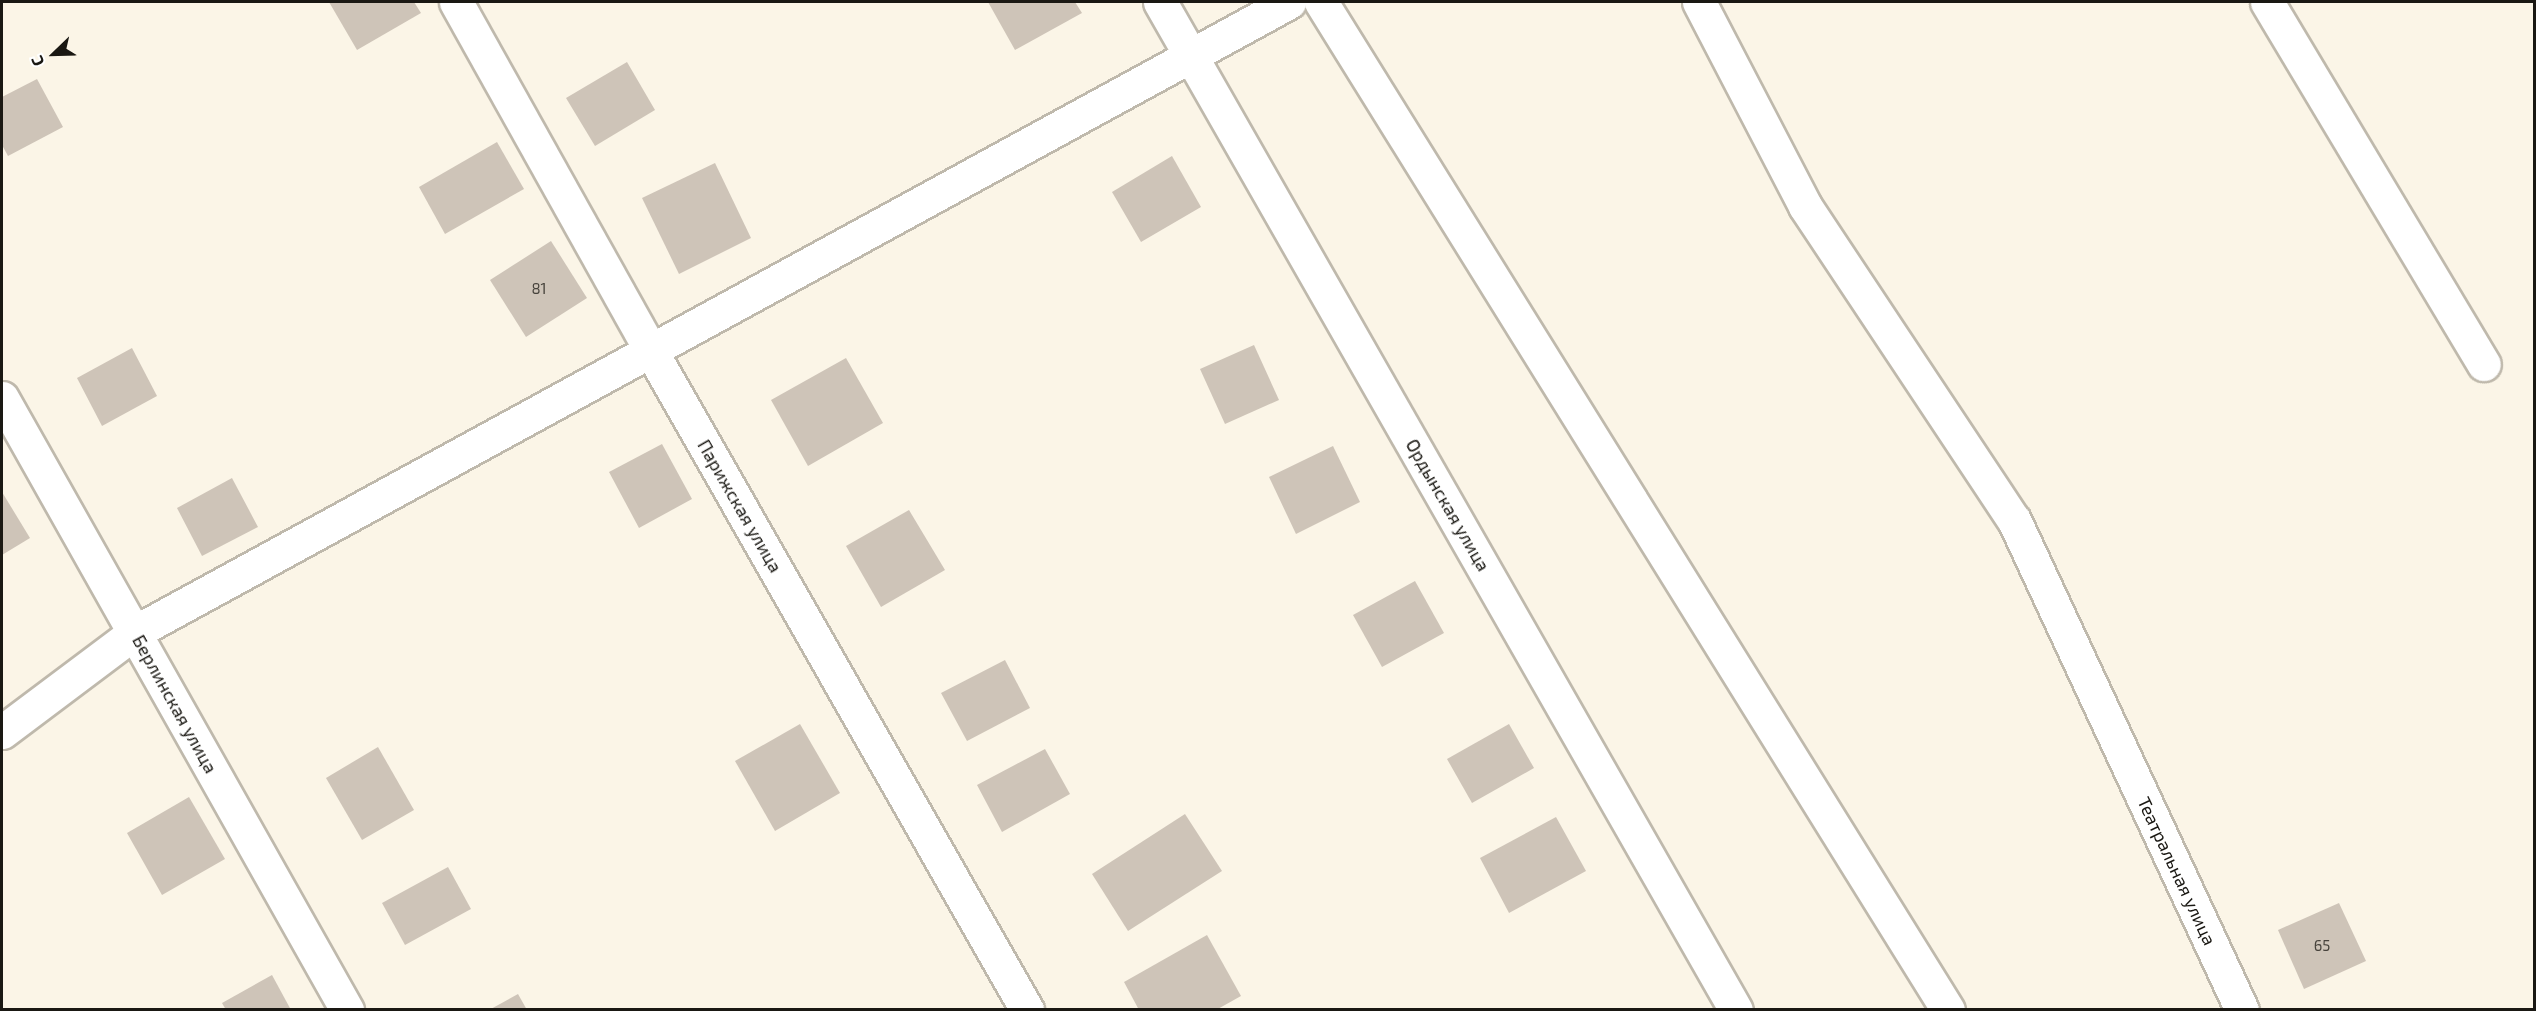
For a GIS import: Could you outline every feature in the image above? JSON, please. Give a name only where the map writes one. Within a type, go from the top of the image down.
[{"type":"street","name":"Парижская улица","points":[[456,2],[651,351],[1027,1010]]},
{"type":"street","name":"Ордынская улица","points":[[1160,2],[1736,1010]]},
{"type":"street","points":[[2,732],[135,632],[1289,2]]},
{"type":"street","points":[[1321,2],[1948,1010]]},
{"type":"street","name":"Театральная улица","points":[[1699,2],[1805,206],[2014,520],[2242,1010]]},
{"type":"street","points":[[2267,2],[2484,364]]},
{"type":"street","name":"Берлинская улица","points":[[2,398],[347,1010]]},
{"type":"building","points":[[329,2],[414,2],[421,13],[357,50]]},
{"type":"building","points":[[988,2],[1075,2],[1082,13],[1015,50]]},
{"type":"building","points":[[627,62],[655,110],[595,146],[566,98]]},
{"type":"building","points":[[37,79],[63,127],[8,156],[2,145],[2,97]]},
{"type":"building","points":[[497,142],[524,189],[445,234],[419,187]]},
{"type":"building","points":[[1172,156],[1201,207],[1141,242],[1112,192]]},
{"type":"building","points":[[715,163],[751,238],[679,274],[642,198]]},
{"type":"building","points":[[551,241],[587,298],[526,337],[490,280]]},
{"type":"building","points":[[1254,345],[1279,400],[1225,424],[1200,369]]},
{"type":"building","points":[[132,348],[157,396],[102,426],[77,378]]},
{"type":"building","points":[[846,358],[883,423],[808,466],[771,400]]},
{"type":"building","points":[[662,444],[692,499],[639,528],[609,472]]},
{"type":"building","points":[[1333,446],[1360,502],[1296,534],[1269,477]]},
{"type":"building","points":[[232,478],[258,527],[202,556],[177,508]]},
{"type":"building","points":[[2,492],[30,538],[2,555]]},
{"type":"building","points":[[909,510],[945,570],[881,607],[846,546]]},
{"type":"building","points":[[1415,581],[1444,633],[1382,667],[1353,615]]},
{"type":"building","points":[[1005,660],[1030,708],[967,741],[941,693]]},
{"type":"building","points":[[800,724],[840,793],[775,831],[735,761]]},
{"type":"building","points":[[1509,724],[1534,768],[1472,803],[1447,759]]},
{"type":"building","points":[[378,747],[414,810],[362,840],[326,778]]},
{"type":"building","points":[[1045,749],[1070,794],[1002,832],[977,785]]},
{"type":"building","points":[[189,797],[225,859],[162,895],[127,833]]},
{"type":"building","points":[[1185,814],[1222,871],[1128,931],[1092,874]]},
{"type":"building","points":[[1556,817],[1586,871],[1509,913],[1480,858]]},
{"type":"building","points":[[448,867],[471,909],[405,945],[382,903]]},
{"type":"building","points":[[2339,903],[2366,961],[2304,989],[2278,930]]},
{"type":"building","points":[[1207,935],[1241,996],[1216,1010],[1139,1010],[1124,982]]},
{"type":"building","points":[[272,975],[291,1010],[226,1010],[222,1003]]},
{"type":"building","points":[[518,994],[527,1010],[489,1010]]}]
